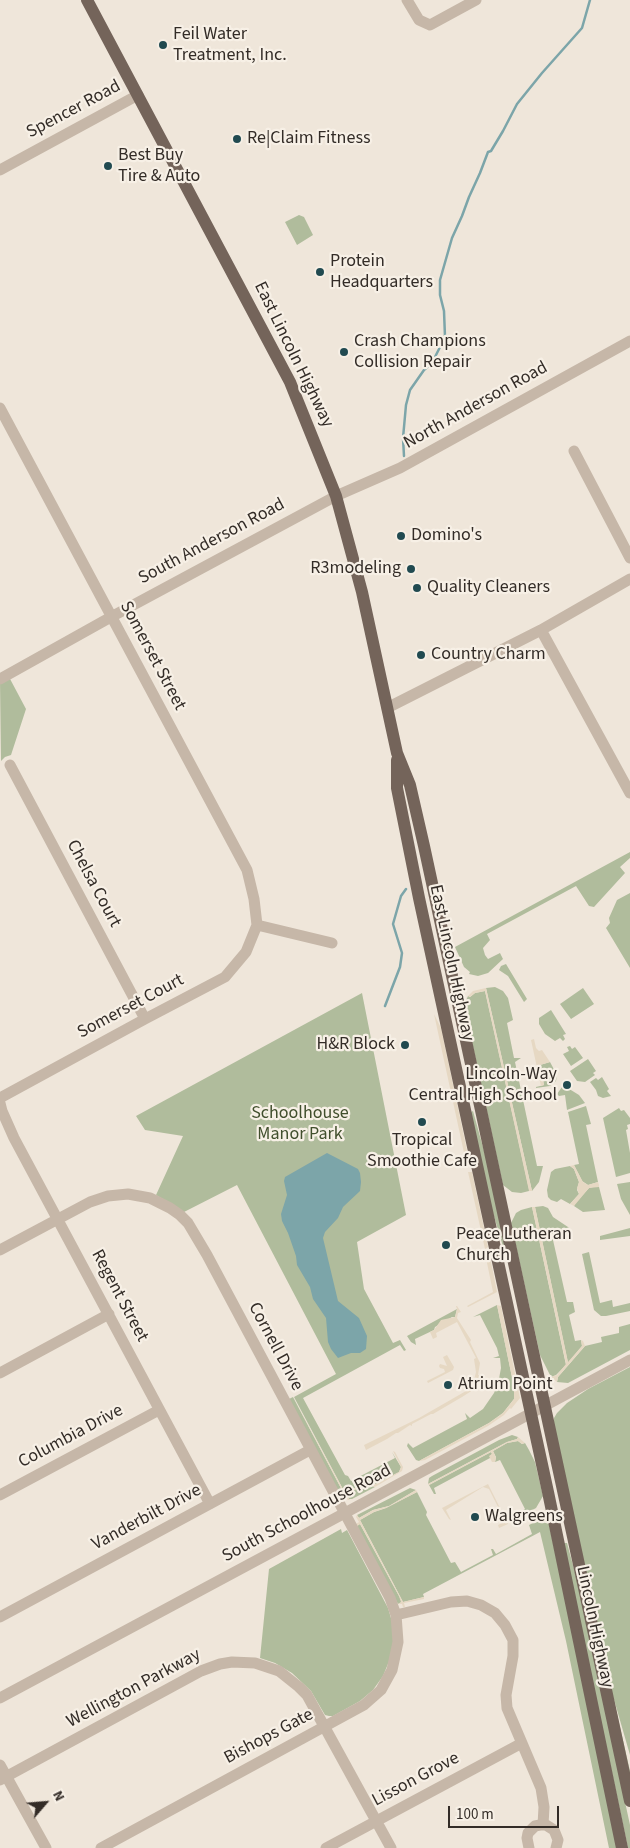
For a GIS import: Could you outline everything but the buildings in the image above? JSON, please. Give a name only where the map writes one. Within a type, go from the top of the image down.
[{"type":"main road","name":"East Lincoln Highway","points":[[87,0],[290,382],[303,410],[336,496],[362,592],[397,753],[410,785],[545,1406]]},
{"type":"main road","name":"East Lincoln Highway","points":[[397,753],[397,788],[419,898],[531,1414]]},
{"type":"main road","name":"Lincoln Highway","points":[[545,1406],[630,1800]]},
{"type":"main road","name":"Lincoln Highway","points":[[531,1414],[622,1848]]},
{"type":"street","points":[[407,0],[419,20],[430,25],[476,0]]},
{"type":"street","name":"Spencer Road","points":[[0,170],[138,95]]},
{"type":"street","name":"North Anderson Road","points":[[336,496],[400,468],[630,340]]},
{"type":"street","name":"Somerset Street","points":[[0,408],[247,870],[254,899],[257,925]]},
{"type":"street","points":[[574,451],[630,558]]},
{"type":"street","name":"South Anderson Road","points":[[0,679],[336,496]]},
{"type":"street","points":[[387,708],[541,630],[630,579]]},
{"type":"street","points":[[541,630],[630,793]]},
{"type":"street","name":"Chelsa Court","points":[[10,765],[145,1019]]},
{"type":"street","points":[[257,925],[332,943]]},
{"type":"street","name":"Somerset Court","points":[[0,1098],[225,977],[246,952],[257,925]]},
{"type":"street","name":"Regent Street","points":[[0,1103],[14,1138],[210,1504]]},
{"type":"street","name":"Cornell Drive","points":[[0,1250],[99,1198],[117,1194],[150,1198],[180,1215],[196,1235],[390,1598],[396,1615]]},
{"type":"street","points":[[0,1373],[108,1314]]},
{"type":"street","name":"South Schoolhouse Road","points":[[0,1698],[630,1360]]},
{"type":"street","name":"Columbia Drive","points":[[0,1495],[159,1410]]},
{"type":"street","name":"Vanderbilt Drive","points":[[0,1617],[310,1450]]},
{"type":"street","points":[[396,1615],[451,1602],[467,1601],[482,1605],[495,1613],[505,1626],[513,1640],[513,1656],[506,1695],[507,1708],[541,1788],[544,1807],[543,1825]]},
{"type":"street","name":"Bishops Gate","points":[[101,1848],[364,1705],[382,1690],[392,1670],[398,1642],[396,1615]]},
{"type":"street","name":"Wellington Parkway","points":[[3,1778],[201,1671],[226,1663],[255,1663],[268,1666],[284,1674],[307,1695],[391,1848]]},
{"type":"street","name":"Lisson Grove","points":[[326,1848],[522,1744]]},
{"type":"street","points":[[0,1765],[3,1778],[46,1848]]},
{"type":"street","points":[[529,1848],[528,1833],[535,1826],[543,1825],[550,1827],[557,1835],[556,1848]]},
{"type":"green space","points":[[299,215],[304,217],[313,235],[297,245],[285,222]]},
{"type":"green space","points":[[9,677],[26,709],[11,755],[1,761],[0,681]]},
{"type":"green space","points":[[630,852],[630,858],[620,867],[625,873],[594,907],[589,906],[576,886],[487,934],[490,940],[483,948],[485,955],[488,959],[500,953],[503,959],[488,973],[478,976],[469,974],[470,972],[464,967],[455,947]]},
{"type":"green space","points":[[630,893],[630,968],[606,928],[610,923],[609,918],[617,900]]},
{"type":"green space","points":[[506,964],[527,999],[524,1002],[508,976],[499,970],[501,966]]},
{"type":"green space","points":[[495,987],[503,991],[508,998],[513,1020],[507,1023],[514,1058],[521,1058],[515,1062],[537,1166],[543,1166],[539,1182],[532,1191],[486,988]]},
{"type":"green space","points":[[583,988],[594,1004],[571,1019],[560,1004]]},
{"type":"green space","points":[[485,991],[529,1189],[529,1191],[521,1193],[512,1192],[503,1185],[464,1005],[468,996],[470,997],[475,993]]},
{"type":"green space","name":"Schoolhouse Manor Park","points":[[362,993],[406,1215],[357,1242],[364,1289],[393,1343],[400,1340],[406,1350],[404,1351],[400,1345],[303,1398],[345,1475],[351,1481],[395,1458],[392,1452],[401,1467],[399,1472],[376,1484],[367,1482],[345,1493],[294,1397],[336,1374],[237,1185],[184,1212],[156,1195],[183,1136],[145,1130],[136,1116]]},
{"type":"green space","points":[[551,1010],[566,1034],[563,1035],[565,1039],[563,1041],[560,1038],[555,1041],[545,1034],[539,1024],[539,1018]]},
{"type":"green space","points":[[570,1046],[572,1049],[575,1047],[583,1058],[571,1066],[563,1054],[569,1051],[567,1047]]},
{"type":"green space","points":[[588,1059],[596,1071],[593,1073],[595,1075],[585,1082],[577,1081],[570,1071]]},
{"type":"green space","points":[[550,1062],[557,1075],[556,1081],[550,1086],[536,1088],[544,1085],[540,1065]]},
{"type":"green space","points":[[602,1077],[611,1096],[603,1098],[598,1096],[590,1082]]},
{"type":"green space","points":[[562,1087],[566,1087],[579,1095],[585,1103],[567,1110],[565,1095],[559,1096],[557,1094]]},
{"type":"green space","points":[[586,1106],[591,1124],[586,1125],[598,1182],[588,1185],[582,1181],[574,1165],[579,1164],[568,1112]]},
{"type":"green space","points":[[619,1108],[621,1111],[624,1110],[630,1118],[630,1124],[627,1125],[628,1129],[626,1130],[630,1153],[630,1173],[616,1177],[603,1118]]},
{"type":"green space","points":[[473,1111],[486,1158],[507,1253],[505,1253],[490,1203],[471,1112]]},
{"type":"green space","points":[[570,1166],[574,1169],[579,1182],[577,1190],[579,1194],[570,1204],[561,1199],[557,1202],[551,1200],[548,1197],[547,1190],[551,1172],[555,1169]]},
{"type":"green space","points":[[630,1182],[630,1215],[621,1199],[617,1184]]},
{"type":"green space","points":[[599,1187],[605,1210],[583,1212],[574,1206],[589,1188]]},
{"type":"green space","points":[[543,1206],[548,1208],[553,1217],[568,1227],[572,1233],[569,1236],[553,1240],[567,1302],[573,1302],[575,1312],[569,1315],[575,1341],[581,1340],[582,1346],[568,1363],[535,1207]]},
{"type":"green space","points":[[532,1207],[566,1365],[556,1375],[551,1377],[540,1355],[511,1223],[516,1213]]},
{"type":"green space","points":[[630,1228],[630,1236],[600,1240],[600,1236]]},
{"type":"green space","points":[[589,1252],[600,1303],[612,1300],[613,1307],[630,1303],[630,1311],[601,1316],[594,1310],[582,1254]]},
{"type":"green space","points":[[497,1305],[514,1387],[514,1399],[503,1413],[489,1423],[419,1461],[416,1460],[407,1446],[408,1443],[413,1448],[467,1419],[465,1413],[470,1418],[483,1409],[494,1393],[501,1368],[500,1358],[493,1358],[499,1356],[497,1348],[480,1315],[473,1317]]},
{"type":"green space","points":[[457,1309],[455,1317],[415,1339],[416,1345],[407,1336]]},
{"type":"green space","points":[[630,1324],[630,1350],[568,1383],[557,1382],[558,1377],[585,1346],[602,1342],[601,1337],[619,1333],[619,1327]]},
{"type":"green space","points":[[630,1367],[630,1755],[613,1696],[630,1778],[554,1418],[567,1403],[588,1389]]},
{"type":"green space","points":[[293,1397],[344,1494],[341,1496],[289,1399]]},
{"type":"green space","points":[[512,1435],[518,1437],[517,1439],[507,1442],[428,1484],[429,1478],[432,1476]]},
{"type":"green space","points":[[518,1441],[522,1444],[525,1443],[535,1462],[543,1496],[536,1508],[523,1515],[520,1512],[525,1509],[500,1460],[495,1462],[496,1457],[493,1451],[507,1443]]},
{"type":"green space","points":[[491,1452],[490,1458],[434,1488],[436,1494],[434,1494],[429,1485]]},
{"type":"green space","points":[[367,1484],[375,1487],[349,1499],[346,1494]]},
{"type":"green space","points":[[410,1488],[416,1490],[389,1506],[373,1510],[359,1518],[357,1515],[359,1514]]},
{"type":"green space","points":[[417,1492],[427,1512],[426,1515],[451,1563],[455,1562],[461,1572],[493,1555],[491,1549],[496,1554],[532,1534],[529,1525],[541,1521],[549,1524],[618,1848],[609,1848],[566,1641],[540,1532],[423,1594],[424,1597],[403,1602],[360,1520]]},
{"type":"green space","points":[[360,1524],[402,1602],[398,1604],[357,1526]]},
{"type":"green space","points":[[341,1529],[342,1533],[347,1530],[388,1608],[393,1625],[393,1644],[390,1659],[383,1676],[373,1690],[360,1701],[333,1716],[329,1716],[325,1715],[311,1691],[292,1673],[275,1663],[260,1658],[269,1569]]},
{"type":"green space","points":[[563,1543],[567,1543],[577,1580],[630,1825],[630,1848],[628,1848]]},
{"type":"shaded area","points":[[486,988],[532,1191],[529,1191],[485,991],[475,993],[470,997],[468,996],[473,991]]},
{"type":"shaded area","points":[[434,1014],[441,1028],[469,1160],[466,1162]]},
{"type":"shaded area","points":[[534,1039],[536,1048],[539,1051],[542,1050],[550,1062],[540,1065],[544,1085],[541,1086],[531,1040]]},
{"type":"shaded area","points":[[574,1165],[583,1182],[588,1185],[598,1182],[599,1187],[589,1188],[574,1206],[570,1204],[579,1194],[577,1188],[579,1182],[574,1169],[570,1166]]},
{"type":"shaded area","points":[[468,1172],[472,1172],[488,1247],[485,1249]]},
{"type":"shaded area","points":[[532,1207],[535,1207],[568,1362],[582,1346],[581,1340],[585,1346],[558,1377],[557,1382],[551,1377],[557,1375],[566,1364]]},
{"type":"shaded area","points":[[490,1257],[497,1292],[468,1307],[493,1292],[486,1258]]},
{"type":"shaded area","points":[[497,1305],[501,1306],[520,1398],[511,1409],[488,1426],[425,1460],[419,1461],[489,1423],[503,1413],[514,1399],[514,1387]]},
{"type":"shaded area","points":[[456,1306],[461,1312],[458,1313],[457,1318],[471,1340],[470,1342],[480,1363],[478,1375],[485,1377],[483,1381],[477,1379],[473,1390],[412,1424],[412,1426],[410,1425],[366,1450],[364,1445],[419,1418],[466,1391],[474,1380],[476,1372],[474,1359],[476,1358],[457,1322],[436,1333],[437,1337],[433,1339],[430,1332],[434,1330],[441,1320],[455,1317]]},
{"type":"shaded area","points":[[447,1355],[454,1367],[453,1370],[428,1383],[427,1381],[445,1372],[439,1366],[440,1364],[447,1366],[443,1357]]},
{"type":"shaded area","points":[[293,1397],[345,1493],[367,1482],[376,1484],[399,1472],[401,1467],[393,1451],[403,1467],[402,1471],[375,1487],[367,1484],[346,1494],[350,1500],[345,1496],[342,1498],[341,1496],[344,1494]]},
{"type":"shaded area","points":[[518,1437],[525,1443],[522,1444],[518,1441],[507,1443],[493,1451],[496,1458],[495,1462],[492,1462],[489,1456],[492,1454],[491,1452],[428,1484],[507,1442],[517,1439]]},
{"type":"shaded area","points":[[488,1484],[508,1524],[499,1528],[498,1525],[504,1522],[501,1513],[489,1489],[483,1487],[446,1510],[451,1520],[449,1519],[442,1508]]},
{"type":"shaded area","points":[[416,1490],[417,1492],[386,1508],[374,1512],[360,1520],[403,1602],[424,1597],[424,1599],[404,1603],[405,1607],[403,1607],[402,1604],[398,1604],[401,1602],[399,1596],[360,1524],[357,1526],[356,1524],[359,1522],[356,1517],[357,1515],[359,1518],[373,1510],[389,1506]]},
{"type":"water","points":[[327,1153],[358,1169],[361,1182],[360,1191],[343,1207],[338,1218],[325,1232],[323,1238],[338,1301],[359,1318],[367,1336],[366,1349],[360,1353],[351,1353],[338,1358],[328,1342],[326,1318],[313,1299],[310,1287],[297,1265],[296,1256],[281,1214],[287,1195],[285,1177]]},
{"type":"waterway","points":[[404,456],[403,438],[406,405],[410,390],[424,370],[432,363],[445,337],[440,280],[452,238],[488,152],[491,151],[517,104],[582,28],[590,0]]},
{"type":"waterway","points":[[385,1006],[400,967],[402,953],[393,924],[401,896],[406,889]]},
{"type":"place","name":"Feil Water Treatment, Inc.","points":[[163,45]]},
{"type":"place","name":"Re|Claim Fitness","points":[[237,139]]},
{"type":"place","name":"Best Buy Tire & Auto","points":[[108,166]]},
{"type":"place","name":"Protein Headquarters","points":[[320,272]]},
{"type":"place","name":"Crash Champions Collision Repair","points":[[344,352]]},
{"type":"place","name":"Domino's","points":[[401,536]]},
{"type":"place","name":"R3modeling","points":[[411,569]]},
{"type":"place","name":"Quality Cleaners","points":[[417,588]]},
{"type":"place","name":"Country Charm","points":[[421,655]]},
{"type":"place","name":"H&R Block","points":[[405,1045]]},
{"type":"place","name":"Lincoln-Way Central High School","points":[[567,1085]]},
{"type":"place","name":"Tropical Smoothie Cafe","points":[[422,1122]]},
{"type":"place","name":"Peace Lutheran Church","points":[[446,1245]]},
{"type":"place","name":"Atrium Point","points":[[448,1385]]},
{"type":"place","name":"Walgreens","points":[[475,1517]]}]
